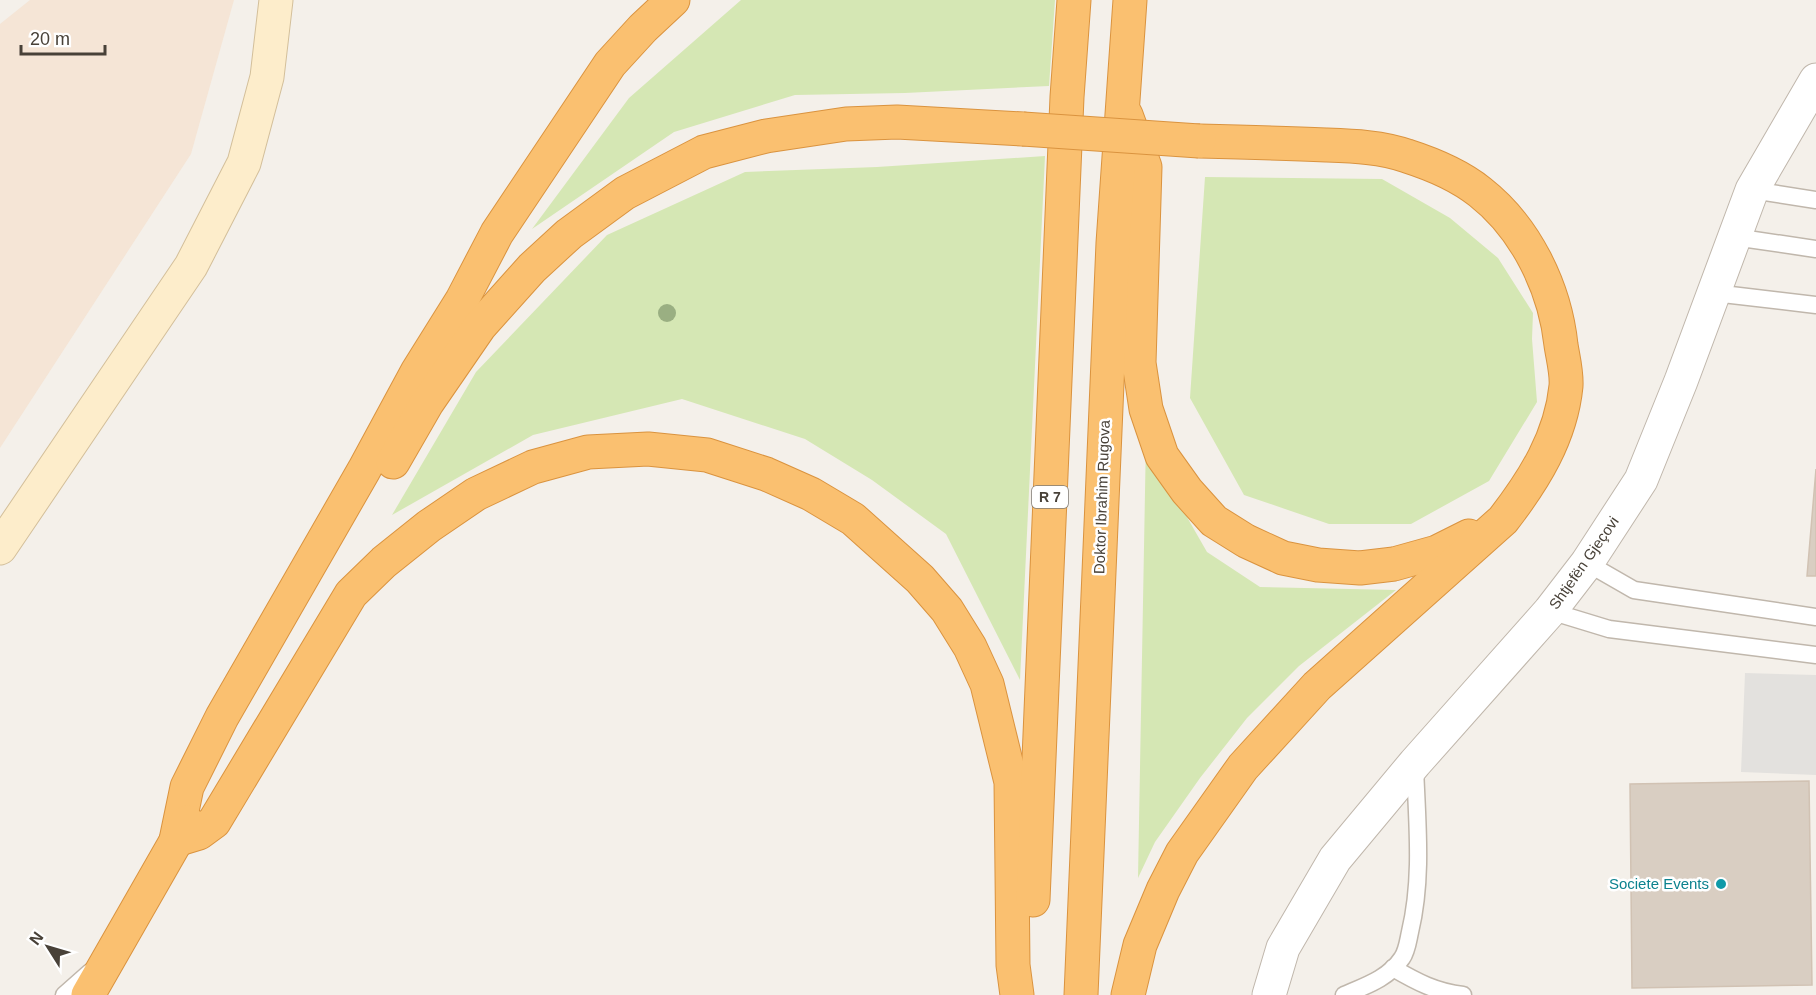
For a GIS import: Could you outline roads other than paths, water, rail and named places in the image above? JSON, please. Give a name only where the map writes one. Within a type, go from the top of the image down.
[{"type":"highway","points":[[176,840],[187,787],[213,735],[417,372],[462,300],[496,233],[610,64],[643,28],[674,0]]},
{"type":"highway","name":"R 7","points":[[1029,995],[1066,109],[1074,0]]},
{"type":"highway","name":"Doktor Ibrahim Rugova","points":[[1081,995],[1112,255],[1130,0]]},
{"type":"highway","points":[[1122,104],[1145,167],[1139,363],[1146,409],[1162,456],[1214,521],[1246,541],[1283,558],[1318,565],[1360,568],[1394,564],[1437,552],[1503,520]]},
{"type":"highway","points":[[88,995],[427,403],[480,326],[532,268],[569,234],[625,193],[704,152],[766,136],[846,124],[897,122],[1199,141],[1362,147],[1406,155],[1447,171],[1480,192],[1508,219],[1547,283],[1559,327],[1566,384],[1556,431],[1541,466],[1523,495],[1503,520],[1317,686],[1243,767],[1182,853],[1163,890],[1140,945],[1128,995]]},
{"type":"highway","points":[[176,840],[199,833],[214,822],[351,594],[384,562],[429,526],[476,494],[533,467],[588,452],[648,448],[707,455],[766,474],[802,490],[853,519],[920,579],[947,610],[970,647],[987,684],[1011,782],[1013,965],[1017,995]]},
{"type":"main road","points":[[0,548],[191,266],[244,163],[267,77],[276,0]]},
{"type":"street","name":"Shtjefën Gjeçovi","points":[[1269,995],[1283,948],[1335,859],[1414,763],[1550,611],[1587,563],[1641,480],[1681,381],[1752,190],[1816,80]]},
{"type":"lane","points":[[1752,190],[1816,200]]},
{"type":"lane","points":[[1734,237],[1816,249]]},
{"type":"lane","points":[[1714,293],[1816,305]]},
{"type":"lane","points":[[1587,563],[1634,590],[1816,617]]},
{"type":"lane","points":[[1550,611],[1609,629],[1816,655]]},
{"type":"lane","points":[[1344,995],[1378,980],[1393,968],[1406,949],[1415,910],[1418,870],[1414,763]]},
{"type":"lane","points":[[64,995],[111,953]]},
{"type":"lane","points":[[1393,968],[1426,987],[1463,995]]},
{"type":"place","name":"Societe Events","points":[[1721,884]]}]
